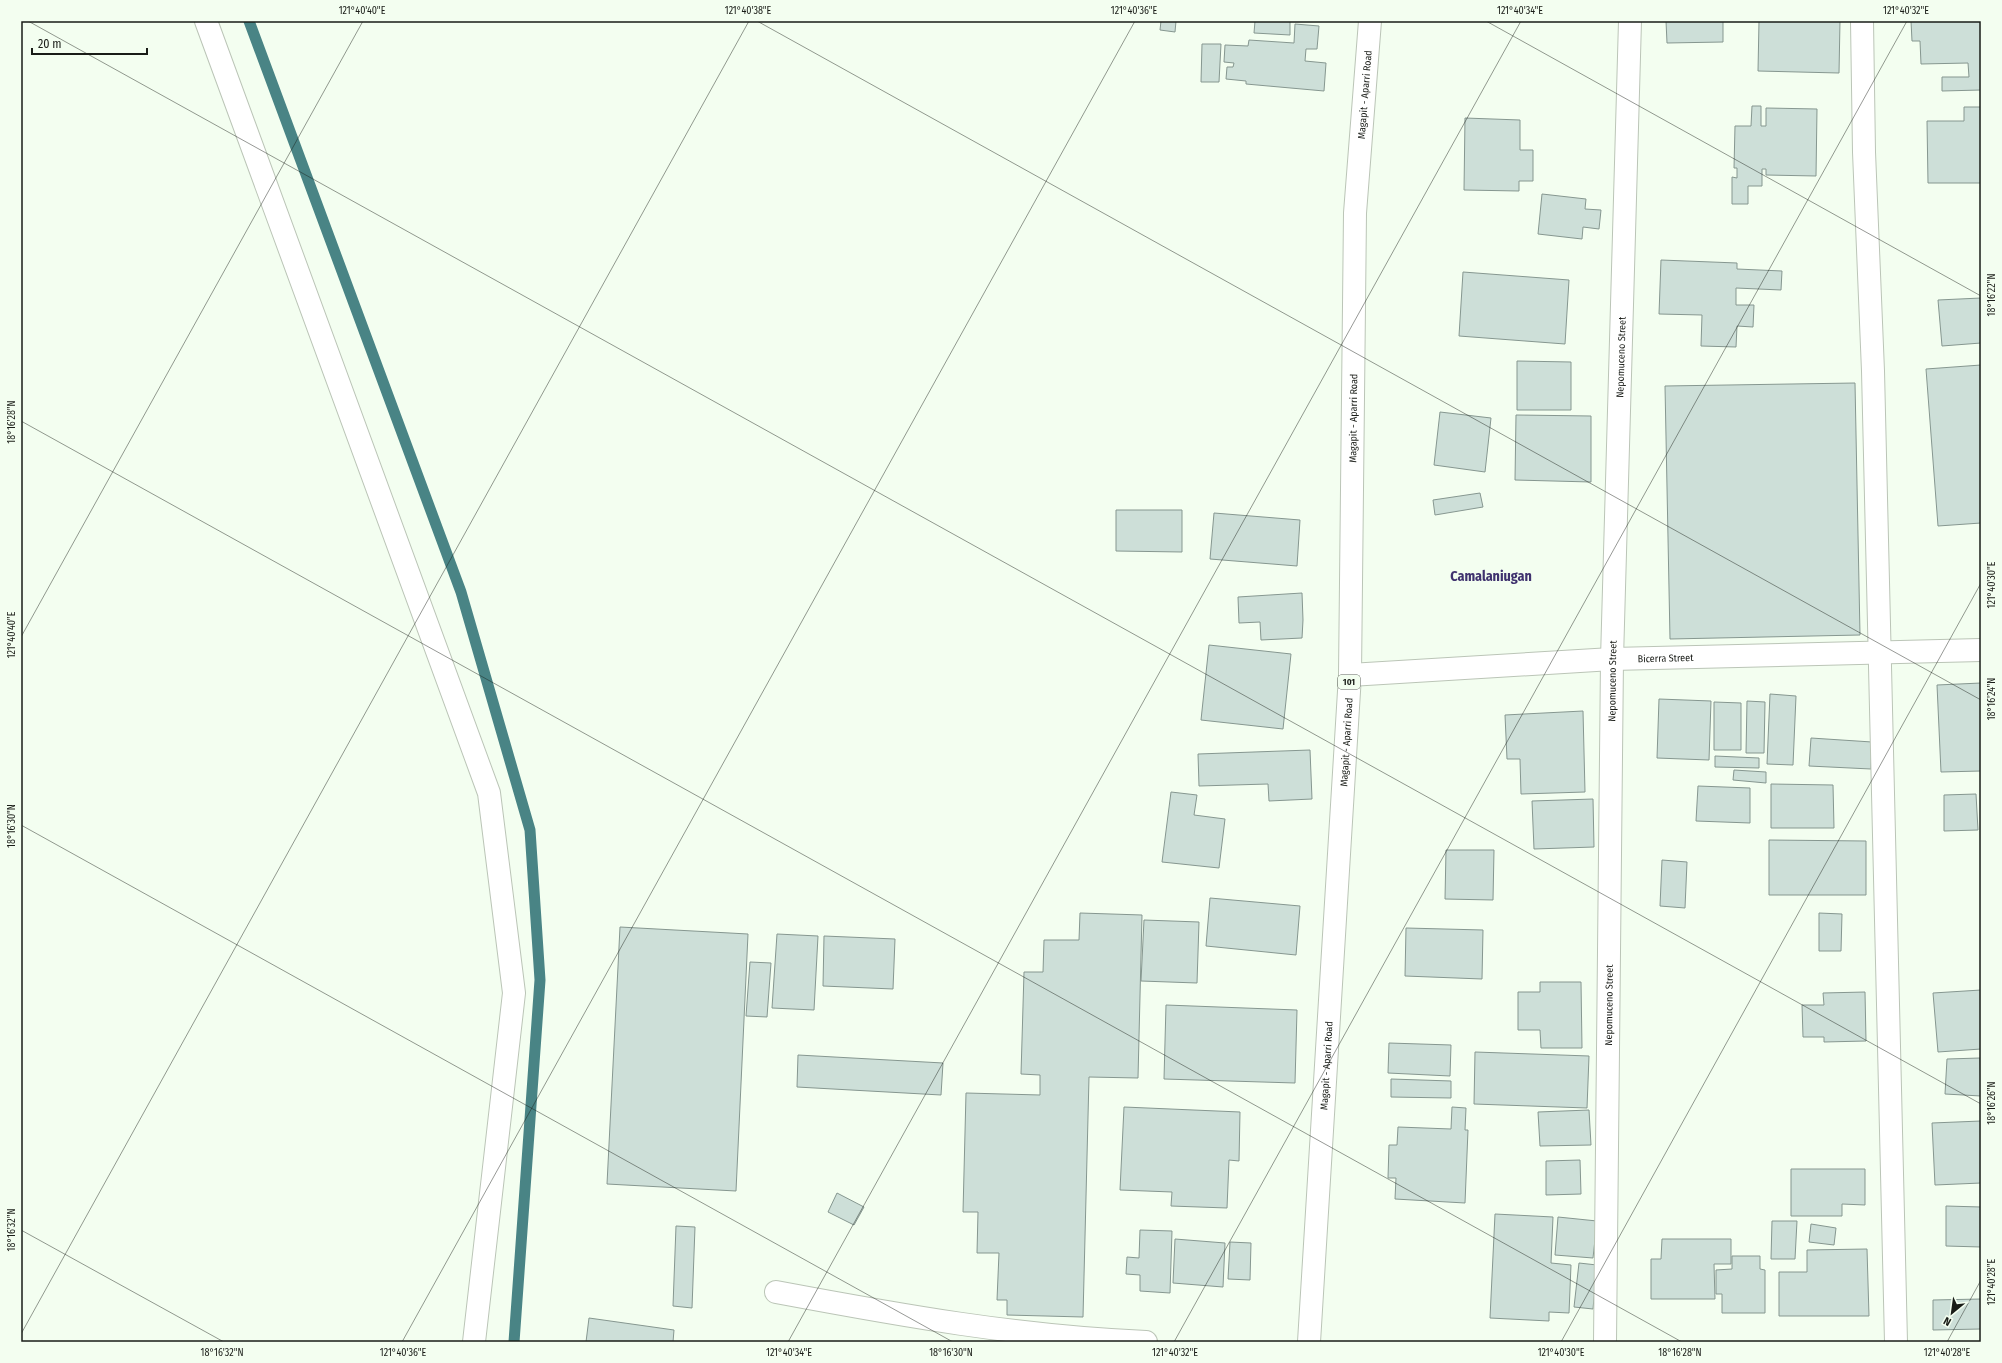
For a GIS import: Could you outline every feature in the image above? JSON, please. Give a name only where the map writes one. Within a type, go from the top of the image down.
[{"type":"street","points":[[206,21],[489,793],[514,993],[474,1342]]},
{"type":"street","name":"Magapit - Aparri Road","points":[[1309,1342],[1350,675],[1355,214],[1370,21]]},
{"type":"street","name":"Nepomuceno Street","points":[[1604,1342],[1612,659],[1630,21]]},
{"type":"street","points":[[1862,21],[1864,152],[1873,371],[1896,1342]]},
{"type":"street","name":"Bicerra Street","points":[[1350,675],[1612,659],[1879,651],[1981,650]]},
{"type":"street","points":[[776,1292],[893,1314],[1003,1330],[1146,1342]]},
{"type":"building","points":[[1161,21],[1176,21],[1175,32],[1160,30]]},
{"type":"building","points":[[1255,21],[1290,21],[1290,35],[1254,33]]},
{"type":"building","points":[[1666,21],[1723,21],[1723,42],[1667,43]]},
{"type":"building","points":[[1759,21],[1840,21],[1839,73],[1758,71]]},
{"type":"building","points":[[1911,21],[1981,21],[1981,90],[1942,91],[1942,77],[1969,77],[1968,63],[1921,64],[1920,41],[1912,41]]},
{"type":"building","points":[[1295,24],[1319,26],[1317,49],[1306,49],[1305,61],[1326,63],[1324,91],[1246,84],[1246,81],[1226,79],[1227,67],[1233,67],[1234,63],[1224,62],[1225,45],[1248,46],[1249,40],[1294,43]]},
{"type":"building","points":[[1202,44],[1221,44],[1219,82],[1201,82]]},
{"type":"building","points":[[1752,106],[1761,106],[1761,126],[1766,126],[1766,108],[1817,109],[1816,176],[1766,175],[1766,169],[1762,169],[1762,186],[1748,186],[1748,204],[1732,204],[1732,177],[1737,178],[1737,168],[1734,168],[1735,126],[1751,126]]},
{"type":"building","points":[[1964,107],[1981,107],[1981,183],[1928,183],[1927,121],[1964,121]]},
{"type":"building","points":[[1465,118],[1520,120],[1520,150],[1533,150],[1533,181],[1519,181],[1519,191],[1464,190]]},
{"type":"building","points":[[1542,194],[1586,199],[1585,209],[1601,210],[1599,229],[1583,227],[1582,239],[1538,234]]},
{"type":"building","points":[[1661,260],[1737,263],[1737,269],[1782,271],[1781,290],[1736,288],[1736,305],[1754,305],[1753,327],[1737,326],[1736,347],[1701,346],[1702,315],[1659,314]]},
{"type":"building","points":[[1463,272],[1569,280],[1565,344],[1459,336]]},
{"type":"building","points":[[1981,298],[1981,343],[1942,346],[1938,300]]},
{"type":"building","points":[[1517,361],[1571,362],[1571,410],[1517,410]]},
{"type":"building","points":[[1981,365],[1981,523],[1938,526],[1926,369]]},
{"type":"building","points":[[1855,383],[1860,635],[1670,639],[1665,386]]},
{"type":"building","points":[[1440,412],[1491,418],[1485,472],[1434,465]]},
{"type":"building","points":[[1516,415],[1591,416],[1591,482],[1515,480]]},
{"type":"building","points":[[1480,493],[1483,507],[1435,515],[1433,500]]},
{"type":"building","points":[[1116,510],[1182,510],[1182,552],[1116,551]]},
{"type":"building","points":[[1214,513],[1300,520],[1297,566],[1210,559]]},
{"type":"building","points":[[1302,593],[1302,638],[1261,640],[1260,622],[1239,623],[1238,597]]},
{"type":"building","points":[[1209,645],[1291,654],[1283,729],[1201,720]]},
{"type":"building","points":[[1981,683],[1981,771],[1941,772],[1937,685]]},
{"type":"building","points":[[1770,694],[1796,696],[1793,765],[1767,764]]},
{"type":"building","points":[[1659,699],[1711,701],[1709,760],[1657,758]]},
{"type":"building","points":[[1747,701],[1765,702],[1764,753],[1746,753]]},
{"type":"building","points":[[1714,702],[1741,703],[1741,750],[1714,750]]},
{"type":"building","points":[[1583,711],[1585,792],[1521,794],[1520,759],[1507,759],[1505,715]]},
{"type":"building","points":[[1811,738],[1872,742],[1871,769],[1809,766]]},
{"type":"building","points":[[1310,750],[1312,799],[1269,801],[1268,784],[1199,786],[1198,754]]},
{"type":"building","points":[[1715,756],[1759,758],[1759,768],[1715,767]]},
{"type":"building","points":[[1734,770],[1766,772],[1766,783],[1733,780]]},
{"type":"building","points":[[1771,784],[1833,785],[1834,828],[1771,828]]},
{"type":"building","points":[[1698,786],[1750,788],[1750,823],[1696,821]]},
{"type":"building","points":[[1171,792],[1197,795],[1194,815],[1225,819],[1219,868],[1162,862]]},
{"type":"building","points":[[1976,794],[1978,830],[1944,831],[1944,795]]},
{"type":"building","points":[[1593,799],[1594,847],[1534,849],[1532,801]]},
{"type":"building","points":[[1769,840],[1866,841],[1866,895],[1769,895]]},
{"type":"building","points":[[1446,850],[1494,850],[1493,900],[1445,899]]},
{"type":"building","points":[[1662,860],[1687,862],[1685,908],[1660,906]]},
{"type":"building","points":[[1210,898],[1300,906],[1296,955],[1206,946]]},
{"type":"building","points":[[1080,913],[1142,915],[1138,1078],[1089,1077],[1083,1317],[1007,1315],[1007,1300],[997,1300],[999,1253],[977,1253],[978,1212],[963,1212],[966,1093],[1040,1095],[1040,1075],[1021,1074],[1024,972],[1043,972],[1044,940],[1079,940]]},
{"type":"building","points":[[1819,913],[1842,914],[1841,951],[1819,951]]},
{"type":"building","points":[[1144,920],[1199,922],[1197,983],[1141,981]]},
{"type":"building","points":[[620,927],[748,934],[736,1191],[607,1184]]},
{"type":"building","points":[[1406,928],[1483,930],[1482,979],[1405,976]]},
{"type":"building","points":[[777,934],[818,936],[814,1010],[772,1008]]},
{"type":"building","points":[[824,936],[895,939],[893,989],[823,986]]},
{"type":"building","points":[[750,962],[771,963],[767,1017],[746,1016]]},
{"type":"building","points":[[1540,982],[1581,982],[1582,1048],[1541,1048],[1540,1030],[1518,1030],[1518,992],[1540,992]]},
{"type":"building","points":[[1981,990],[1981,1049],[1938,1052],[1933,993]]},
{"type":"building","points":[[1865,992],[1866,1041],[1824,1042],[1824,1037],[1803,1037],[1802,1005],[1824,1005],[1823,993]]},
{"type":"building","points":[[1166,1005],[1297,1010],[1295,1083],[1164,1079]]},
{"type":"building","points":[[1389,1043],[1451,1045],[1450,1076],[1388,1073]]},
{"type":"building","points":[[1475,1052],[1589,1056],[1587,1108],[1474,1104]]},
{"type":"building","points":[[798,1055],[943,1063],[941,1095],[797,1087]]},
{"type":"building","points":[[1980,1058],[1981,1096],[1945,1094],[1947,1059]]},
{"type":"building","points":[[1391,1079],[1451,1081],[1451,1098],[1391,1097]]},
{"type":"building","points":[[1124,1107],[1240,1112],[1239,1161],[1229,1160],[1227,1208],[1171,1206],[1172,1192],[1120,1190]]},
{"type":"building","points":[[1452,1107],[1466,1108],[1465,1130],[1468,1130],[1465,1203],[1395,1199],[1396,1178],[1388,1178],[1389,1145],[1397,1145],[1398,1127],[1451,1129]]},
{"type":"building","points":[[1589,1110],[1591,1145],[1540,1146],[1538,1112]]},
{"type":"building","points":[[1981,1121],[1981,1183],[1935,1185],[1932,1123]]},
{"type":"building","points":[[1580,1160],[1581,1194],[1546,1195],[1546,1161]]},
{"type":"building","points":[[1791,1169],[1865,1169],[1865,1205],[1842,1204],[1842,1216],[1791,1216]]},
{"type":"building","points":[[837,1193],[864,1207],[854,1225],[828,1212]]},
{"type":"building","points":[[1946,1206],[1981,1207],[1981,1247],[1946,1246]]},
{"type":"building","points":[[1495,1214],[1553,1217],[1551,1263],[1571,1265],[1569,1313],[1549,1312],[1549,1321],[1490,1318]]},
{"type":"building","points":[[1558,1217],[1597,1221],[1593,1258],[1555,1255]]},
{"type":"building","points":[[1772,1221],[1797,1221],[1795,1259],[1771,1259]]},
{"type":"building","points":[[1811,1224],[1836,1228],[1834,1245],[1809,1242]]},
{"type":"building","points":[[676,1226],[695,1227],[692,1308],[673,1306]]},
{"type":"building","points":[[1140,1230],[1172,1231],[1170,1293],[1140,1291],[1140,1275],[1126,1274],[1127,1257],[1139,1258]]},
{"type":"building","points":[[1175,1239],[1225,1243],[1223,1287],[1173,1283]]},
{"type":"building","points":[[1662,1239],[1731,1239],[1731,1264],[1714,1264],[1715,1299],[1651,1299],[1651,1259],[1661,1259]]},
{"type":"building","points":[[1230,1242],[1251,1243],[1250,1280],[1228,1279]]},
{"type":"building","points":[[1867,1249],[1869,1316],[1779,1316],[1779,1272],[1807,1272],[1807,1250]]},
{"type":"building","points":[[1732,1256],[1760,1256],[1760,1269],[1765,1270],[1765,1313],[1722,1313],[1722,1294],[1716,1294],[1716,1270],[1732,1269]]},
{"type":"building","points":[[1579,1263],[1597,1265],[1593,1309],[1574,1307]]},
{"type":"building","points":[[1981,1299],[1981,1329],[1933,1330],[1933,1300]]},
{"type":"building","points":[[589,1318],[674,1330],[673,1342],[586,1342]]},
{"type":"waterway","points":[[249,21],[461,592],[530,830],[540,980],[514,1342]]},
{"type":"district","name":"Camalaniugan","points":[[1491,576]]}]
